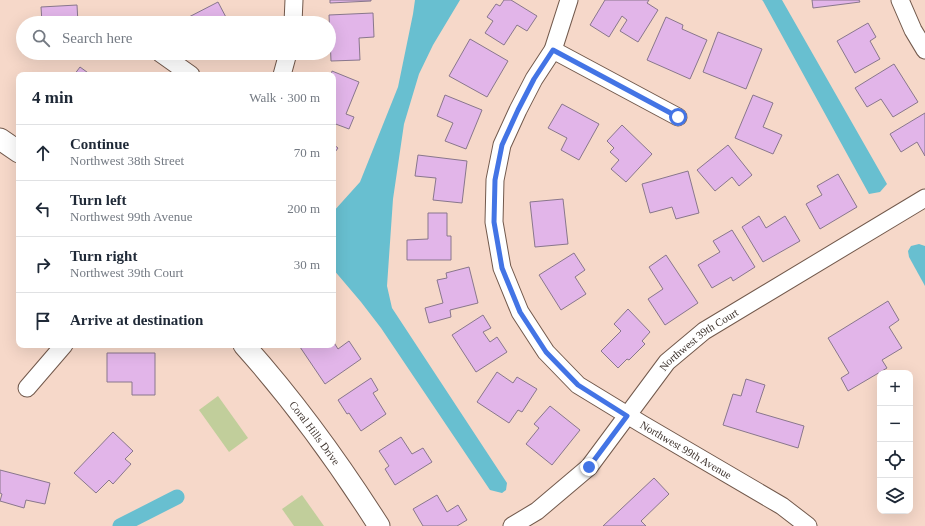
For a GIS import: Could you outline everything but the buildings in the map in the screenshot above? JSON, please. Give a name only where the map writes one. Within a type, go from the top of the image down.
[{"type":"street","points":[[293,16],[294,0]]},
{"type":"street","name":"Northwest 99th Avenue","points":[[569,0],[553,50],[534,79],[502,145],[495,180],[494,222],[502,268],[520,312],[546,352],[578,385],[627,416],[782,506],[808,526]]},
{"type":"street","points":[[900,0],[913,30],[925,50]]},
{"type":"street","points":[[553,50],[678,117]]},
{"type":"street","points":[[170,60],[187,72]]},
{"type":"street","points":[[283,72],[286,60]]},
{"type":"street","points":[[0,139],[16,150]]},
{"type":"street","name":"Northwest 39th Court","points":[[512,526],[537,511],[589,467],[667,362],[704,330],[925,198]]},
{"type":"street","points":[[26,388],[61,348]]},
{"type":"street","name":"Coral Hills Drive","points":[[247,348],[320,438],[379,526]]},
{"type":"green space","points":[[218,396],[248,438],[229,452],[199,410]]},
{"type":"green space","points":[[302,495],[324,526],[294,526],[282,509]]},
{"type":"water","points":[[415,0],[460,0],[433,45],[419,74],[404,124],[393,199],[387,286],[392,308],[507,483],[506,490],[502,493],[490,490],[381,328],[336,273],[336,209],[360,182],[398,87]]},
{"type":"water","points":[[762,0],[782,0],[887,184],[880,192],[869,194]]},
{"type":"water","points":[[919,244],[925,246],[925,286],[909,257],[908,251],[911,246]]},
{"type":"waterway","points":[[120,526],[177,497]]},
{"type":"route","points":[[589,467],[627,416],[578,385],[546,352],[520,312],[502,268],[494,222],[495,180],[502,145],[534,79],[553,50],[678,117]]}]
